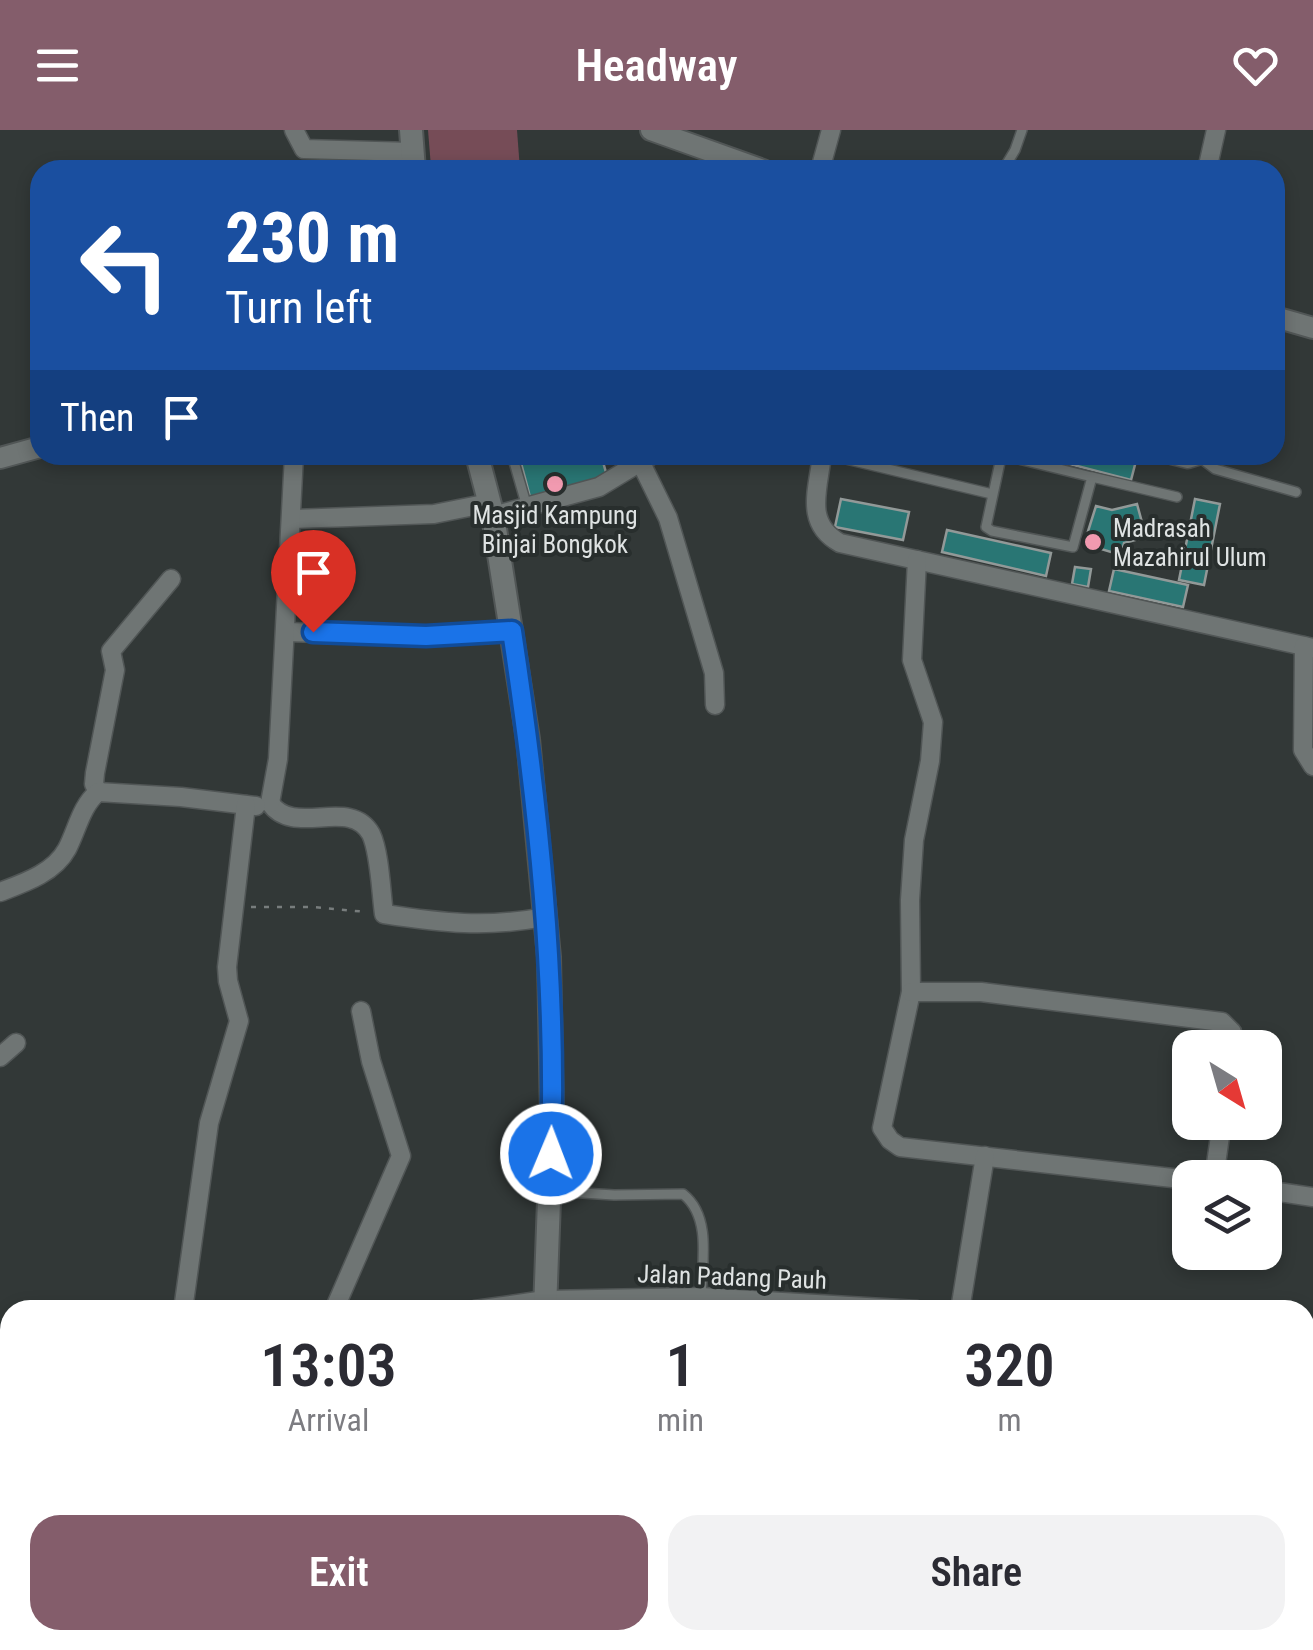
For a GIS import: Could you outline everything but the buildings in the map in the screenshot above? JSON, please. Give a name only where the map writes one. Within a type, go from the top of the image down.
[{"type":"main road","points":[[480,465],[491,510],[528,739],[546,917],[552,1054],[545,1300]]},
{"type":"street","points":[[294,130],[304,149],[413,151]]},
{"type":"street","points":[[651,130],[735,160]]},
{"type":"street","points":[[823,160],[831,130]]},
{"type":"street","points":[[1209,160],[1216,130]]},
{"type":"street","points":[[1285,320],[1313,328]]},
{"type":"street","points":[[0,458],[30,450]]},
{"type":"street","points":[[294,465],[278,759],[270,803],[276,812],[288,818],[349,817],[362,824],[373,842],[384,914],[467,925],[501,925],[546,917]]},
{"type":"street","points":[[292,519],[528,507],[599,488],[637,465]]},
{"type":"street","points":[[649,465],[714,673],[715,705]]},
{"type":"street","points":[[824,465],[816,514],[820,528],[840,543],[1309,646],[1302,750],[1313,766]]},
{"type":"street","points":[[917,560],[912,660],[932,722],[930,761],[913,855],[911,992],[882,1128],[900,1146],[1172,1178]]},
{"type":"street","points":[[98,792],[94,784],[115,670],[110,651],[171,579]]},
{"type":"street","points":[[286,632],[426,636],[512,631]]},
{"type":"street","points":[[0,892],[38,876],[60,860],[88,802],[98,792],[262,807],[270,803]]},
{"type":"street","points":[[184,1300],[209,1123],[239,1021],[228,981],[246,805]]},
{"type":"street","points":[[911,992],[981,992],[1222,1022],[1230,1030]]},
{"type":"street","points":[[338,1300],[401,1156],[360,1011]]},
{"type":"street","points":[[0,1057],[16,1043]]},
{"type":"street","points":[[962,1300],[984,1156]]},
{"type":"street","points":[[1282,1192],[1313,1197]]},
{"type":"street","name":"Jalan Padang Pauh","points":[[632,1300],[701,1296],[763,1300]]},
{"type":"lane","points":[[1008,160],[1022,130]]},
{"type":"lane","points":[[515,465],[528,507]]},
{"type":"lane","points":[[869,465],[992,494]]},
{"type":"lane","points":[[999,465],[986,521],[992,531],[1070,548],[1076,544],[1092,477]]},
{"type":"lane","points":[[1043,465],[1177,496]]},
{"type":"lane","points":[[1210,465],[1296,492]]},
{"type":"lane","points":[[550,1190],[614,1195],[683,1194],[695,1205],[702,1221],[701,1296]]},
{"type":"path","points":[[234,904],[384,914]]},
{"type":"shaded area","points":[[428,130],[517,130],[519,160],[430,160]]},
{"type":"place","name":"Masjid Kampung Binjai Bongkok","points":[[555,484]]},
{"type":"place","name":"Madrasah Mazahirul Ulum","points":[[1093,542]]},
{"type":"route","points":[[313,632],[426,636],[512,631],[528,739],[549,957],[551,1154]]}]
